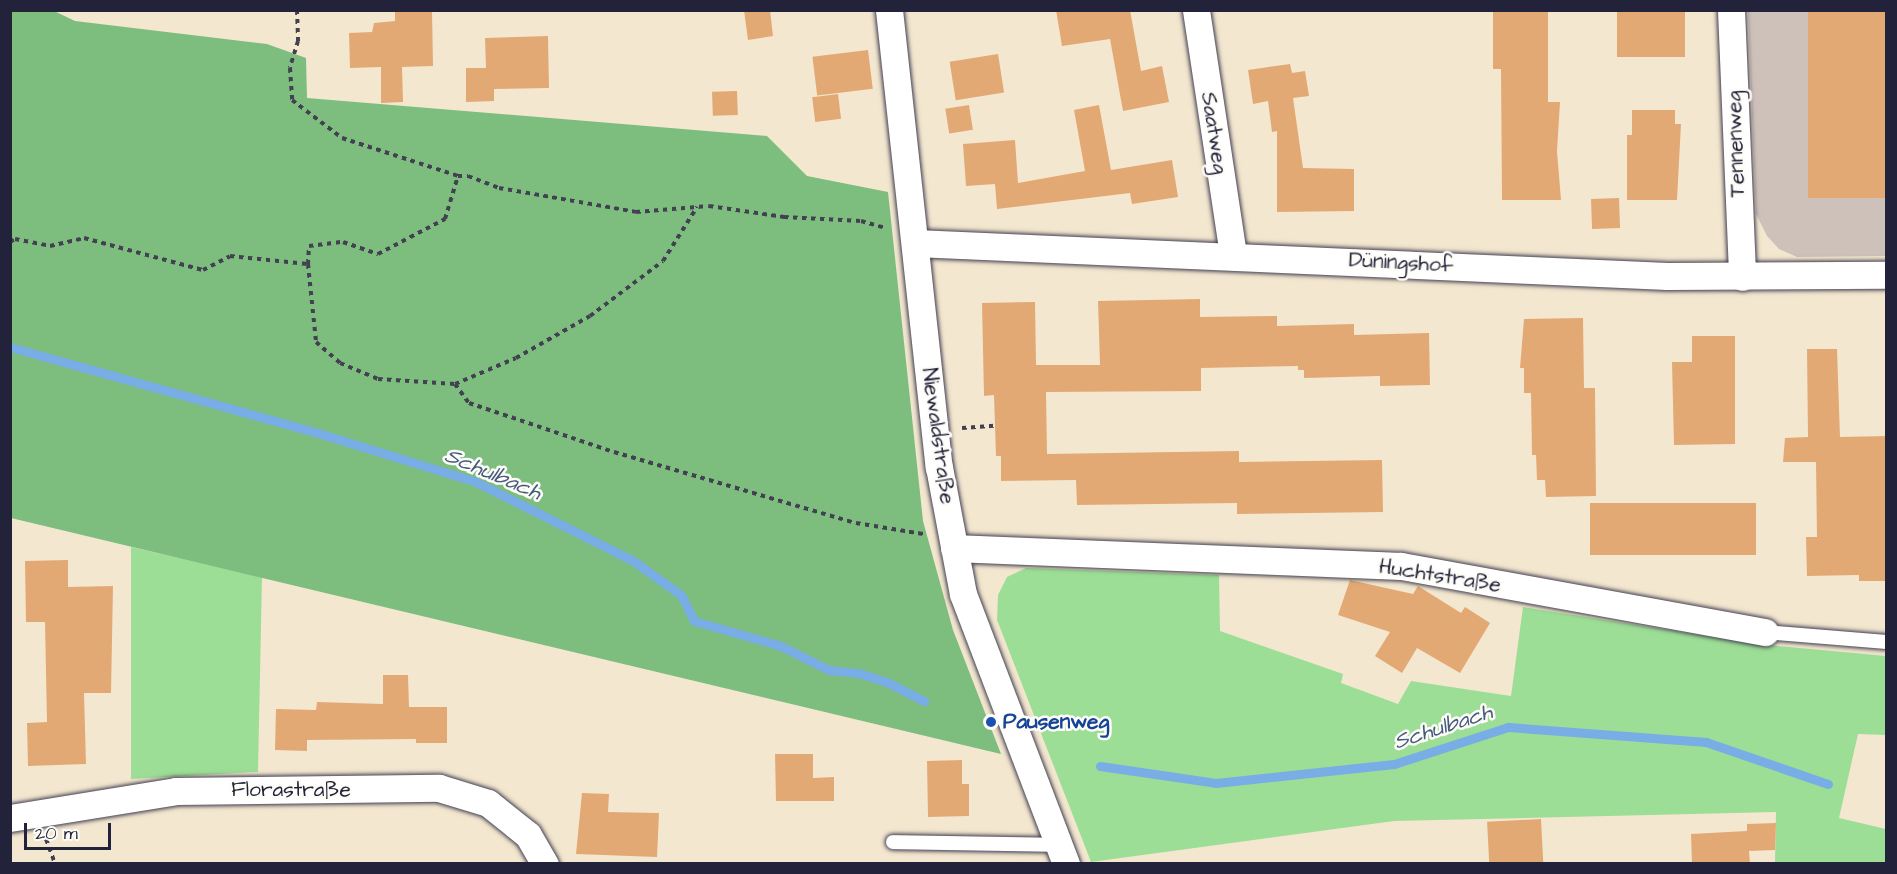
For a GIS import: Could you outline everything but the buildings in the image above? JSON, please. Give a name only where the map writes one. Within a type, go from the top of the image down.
[{"type":"street","name":"Niewaldstraße","points":[[890,10],[939,467],[953,543],[975,634],[1062,854]]},
{"type":"street","name":"Saatweg","points":[[1196,10],[1233,256]]},
{"type":"street","name":"Tennenweg","points":[[1731,10],[1742,278]]},
{"type":"street","name":"Düningshof","points":[[914,240],[1742,278],[1887,275]]},
{"type":"street","name":"Huchtstraße","points":[[953,543],[1401,566],[1765,632]]},
{"type":"street","name":"Florastraße","points":[[10,818],[176,790],[439,788],[488,803],[528,835],[545,864]]},
{"type":"lane","name":"Huchtstraße","points":[[1765,632],[1887,642]]},
{"type":"lane","name":"Niewaldstraße","points":[[893,842],[1062,854]]},
{"type":"path","points":[[297,10],[298,41],[290,68],[292,100],[342,138],[458,176],[468,176],[499,188],[636,212],[697,207],[861,221],[914,240]]},
{"type":"path","points":[[458,176],[445,219],[378,254],[343,242],[309,246],[308,264],[316,342],[340,363],[378,379],[455,384],[516,358],[590,316],[663,261],[697,207]]},
{"type":"path","points":[[10,242],[15,239],[50,246],[84,238],[203,270],[230,256],[308,264]]},
{"type":"path","points":[[455,384],[469,403],[614,452],[856,523],[953,543]]},
{"type":"shaded area","points":[[1748,11],[1886,11],[1886,256],[1797,257],[1779,249],[1767,236],[1756,214]]},
{"type":"green space","points":[[11,10],[54,11],[75,21],[267,44],[306,58],[307,98],[767,136],[807,176],[888,192],[923,521],[953,630],[1001,754],[11,518]]},
{"type":"green space","points":[[131,547],[262,577],[258,772],[131,779]]},
{"type":"green space","points":[[1026,568],[1219,575],[1220,631],[1343,674],[1341,683],[1398,704],[1411,681],[1511,696],[1523,607],[1757,644],[1886,656],[1886,735],[1858,734],[1839,818],[1886,829],[1886,863],[1775,863],[1776,812],[1394,821],[1091,862],[997,620],[998,595],[1007,577]]},
{"type":"waterway","name":"Schulbach","points":[[10,347],[318,433],[476,482],[632,560],[681,595],[694,621],[781,646],[829,670],[859,673],[887,682],[924,701]]},
{"type":"waterway","name":"Schulbach","points":[[1100,766],[1216,783],[1394,764],[1508,727],[1706,742],[1828,784]]},
{"type":"place","name":"Pausenweg","points":[[991,722]]}]
